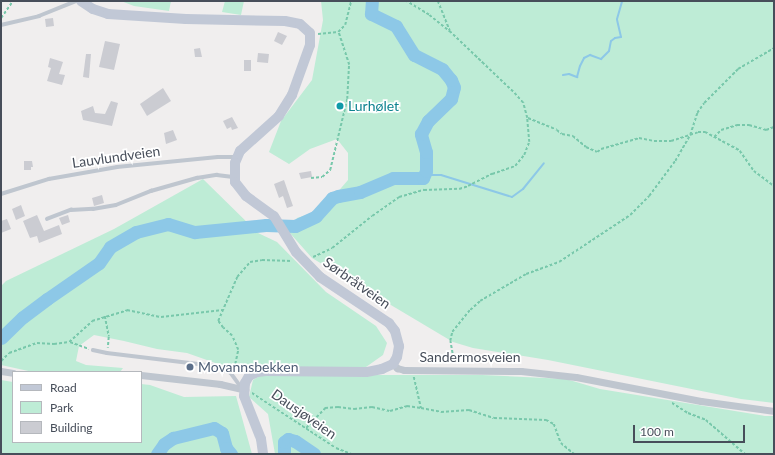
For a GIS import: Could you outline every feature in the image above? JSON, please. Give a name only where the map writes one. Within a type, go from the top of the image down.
[{"type":"street","points":[[81,1],[93,9],[108,14],[186,19],[273,20],[294,22],[304,26],[310,33],[310,45],[287,105],[279,116],[240,151],[237,158],[234,177]]},
{"type":"street","name":"Sørbråtveien","points":[[234,177],[238,186],[246,196],[271,213],[278,221],[303,261],[320,277],[378,315],[393,328],[399,346],[397,357],[393,364]]},
{"type":"street","points":[[263,454],[260,439],[244,396],[247,379],[257,372],[366,372],[382,369],[393,364]]},
{"type":"street","name":"Sandermosveien","points":[[393,364],[400,369],[414,371],[520,371],[576,377],[701,401],[774,412]]},
{"type":"street","points":[[1,371],[12,373]]},
{"type":"street","points":[[142,375],[220,384],[244,390]]},
{"type":"lane","points":[[1,25],[44,14],[76,1]]},
{"type":"lane","name":"Lauvlundveien","points":[[1,194],[48,179],[117,166],[218,156],[237,158]]},
{"type":"lane","points":[[47,219],[71,210],[93,209],[116,205],[156,189],[198,178],[218,175],[234,177]]},
{"type":"lane","points":[[93,350],[214,366],[232,374],[244,390]]},
{"type":"path","points":[[1,18],[13,1]]},
{"type":"path","points":[[322,34],[338,32],[345,25],[351,1]]},
{"type":"path","points":[[232,374],[238,350],[232,336],[218,321],[229,300],[237,277],[250,262],[262,260],[303,261],[332,248],[385,206],[399,197],[424,190],[459,189],[468,186],[492,174],[515,166],[524,155],[529,142],[527,118],[523,103],[451,33],[429,15],[406,1]]},
{"type":"path","points":[[438,1],[451,33]]},
{"type":"path","points":[[311,178],[322,177],[330,170],[347,99],[349,65],[338,32]]},
{"type":"path","points":[[454,371],[450,342],[452,332],[470,310],[480,301],[526,274],[559,262],[630,215],[653,190],[675,161],[690,136],[697,113],[704,103],[722,87],[738,69],[774,48]]},
{"type":"path","points":[[527,118],[557,130],[562,134],[573,136],[586,147],[597,152],[601,149],[639,138],[654,141],[671,141],[690,136],[698,132],[704,132],[740,151],[754,171],[774,186]]},
{"type":"path","points":[[714,137],[721,130],[737,125],[749,125],[766,130],[774,127]]},
{"type":"path","points":[[69,342],[92,321],[127,310],[162,317],[223,310]]},
{"type":"path","points":[[104,316],[109,337],[107,353]]},
{"type":"path","points":[[1,361],[9,353],[36,343],[54,344],[69,342],[93,350]]},
{"type":"path","points":[[414,371],[421,408]]},
{"type":"path","name":"Dausjøveien","points":[[244,390],[257,394],[336,448],[352,454]]},
{"type":"path","points":[[669,401],[688,413],[706,420],[745,454]]},
{"type":"path","points":[[306,428],[325,408],[372,408],[390,411],[407,406],[441,412],[469,410],[494,418],[546,420],[554,424],[561,443],[574,454]]},
{"type":"green space","points":[[121,1],[171,1],[169,11],[134,6]]},
{"type":"green space","points":[[225,1],[244,1],[241,15],[222,12]]},
{"type":"green space","points":[[321,1],[774,1],[774,403],[741,399],[548,360],[473,348],[453,342],[312,258],[289,232],[297,218],[322,210],[348,180],[348,153],[337,139],[310,149],[289,164],[269,152],[281,121],[312,80],[323,20]]},
{"type":"green space","points":[[203,179],[258,233],[277,242],[326,292],[376,326],[387,343],[383,355],[366,367],[258,368],[221,365],[187,353],[157,349],[94,335],[79,346],[76,361],[86,365],[123,368],[121,371],[28,371],[1,365],[1,286],[6,281],[114,229]]},
{"type":"green space","points":[[261,375],[482,375],[566,379],[600,389],[765,416],[774,416],[774,454],[275,454],[268,414],[249,397],[253,380]]},
{"type":"green space","points":[[1,380],[12,382],[12,443],[142,443],[142,384],[150,385],[184,397],[236,396],[252,454],[1,454]]},
{"type":"building","points":[[53,18],[54,26],[46,27],[45,19]]},
{"type":"building","points":[[278,32],[287,36],[282,45],[274,41]]},
{"type":"building","points":[[105,41],[120,44],[114,70],[99,67]]},
{"type":"building","points":[[200,48],[202,57],[195,57],[194,49]]},
{"type":"building","points":[[258,53],[269,54],[268,63],[257,62]]},
{"type":"building","points":[[86,54],[91,54],[89,78],[83,77]]},
{"type":"building","points":[[50,58],[63,62],[59,74],[65,75],[62,85],[47,81],[51,68],[48,67]]},
{"type":"building","points":[[244,60],[251,60],[251,71],[244,71]]},
{"type":"building","points":[[163,88],[171,101],[147,116],[140,104]]},
{"type":"building","points":[[111,101],[118,103],[112,126],[83,120],[81,111],[93,106],[95,113],[105,114]]},
{"type":"building","points":[[232,117],[238,128],[232,130],[231,127],[227,129],[223,121]]},
{"type":"building","points":[[173,130],[177,140],[166,144],[164,133]]},
{"type":"building","points":[[24,161],[32,161],[33,167],[31,167],[31,170],[24,170]]},
{"type":"building","points":[[311,171],[312,177],[301,179],[299,173]]},
{"type":"building","points":[[284,180],[293,206],[287,208],[283,196],[279,198],[274,184]]},
{"type":"building","points":[[102,195],[104,203],[94,206],[92,198]]},
{"type":"building","points":[[21,205],[25,216],[16,220],[12,209]]},
{"type":"building","points":[[37,215],[44,231],[59,225],[62,234],[39,243],[37,236],[30,238],[23,221]]},
{"type":"building","points":[[68,215],[70,222],[62,225],[59,218]]},
{"type":"building","points":[[7,219],[11,229],[1,233],[1,221]]},
{"type":"waterway","name":"Movannsbekken","points":[[1,338],[23,317],[99,263],[110,247],[136,232],[168,224],[195,232],[266,225],[295,226],[316,216],[332,198],[360,192],[393,178],[423,178],[426,171],[426,152],[421,134],[428,121],[451,99],[454,87],[451,80],[442,69],[414,55],[396,26],[371,14],[372,1]]},
{"type":"waterway","points":[[563,75],[569,74],[577,77],[584,58],[590,55],[601,59],[609,51],[611,41],[615,38],[621,37],[617,19],[622,1]]},
{"type":"waterway","points":[[425,175],[441,175],[512,197],[523,189],[544,163]]},
{"type":"waterway","name":"Movannsbekken","points":[[157,454],[164,444],[173,438],[214,428],[222,433],[226,448],[231,454]]},
{"type":"waterway","name":"Movannsbekken","points":[[284,454],[284,442],[288,439],[295,441],[314,454]]},
{"type":"place","name":"Lurhølet","points":[[340,106]]},
{"type":"place","name":"Movannsbekken","points":[[190,367]]}]
